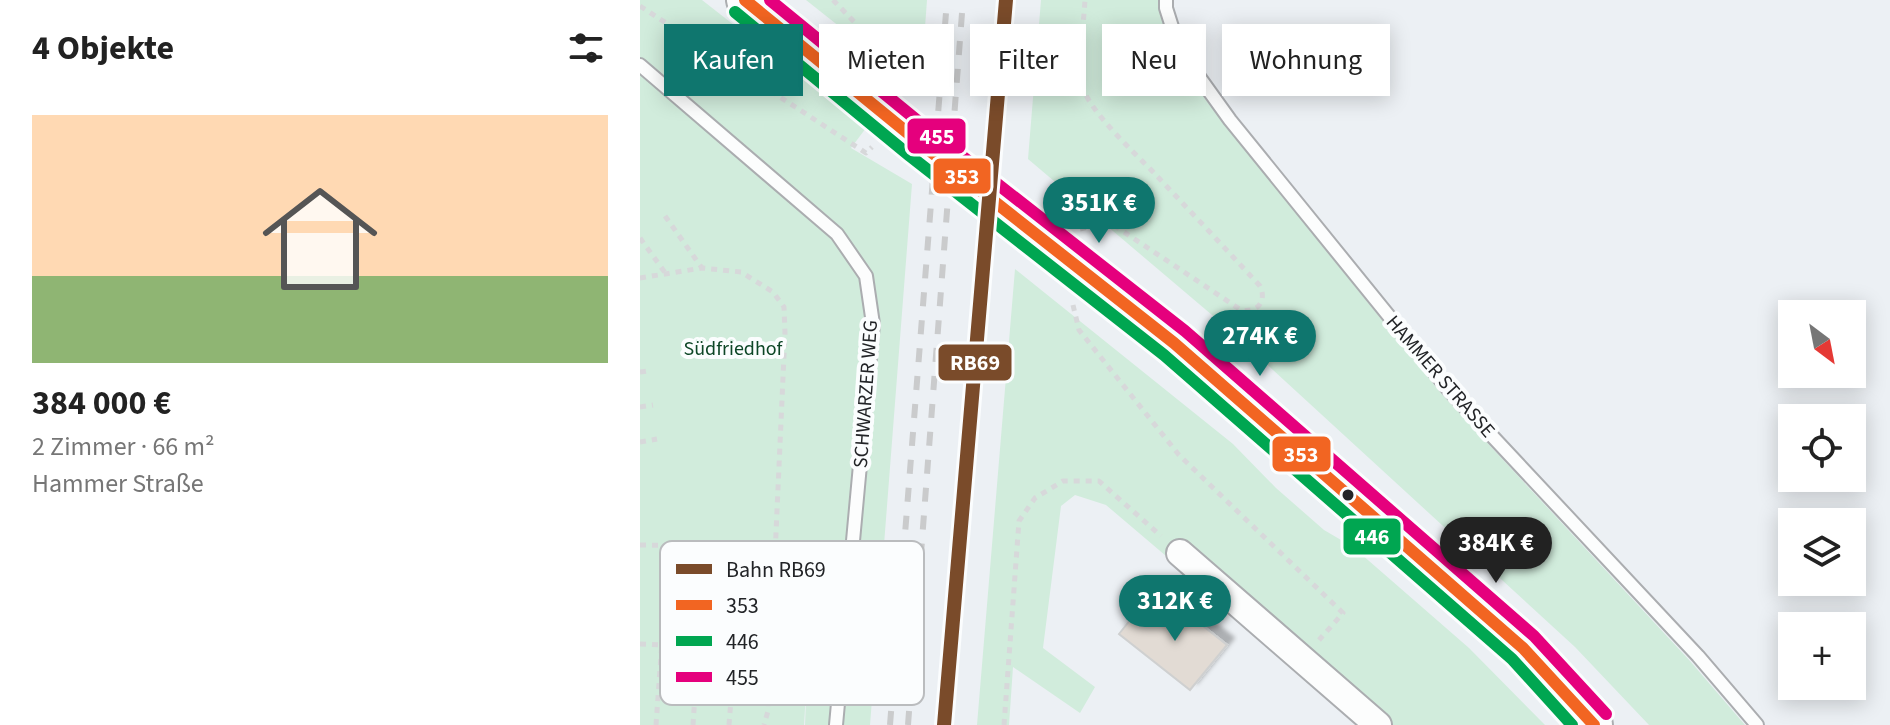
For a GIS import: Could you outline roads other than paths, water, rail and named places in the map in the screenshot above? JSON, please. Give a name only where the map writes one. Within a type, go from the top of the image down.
[{"type":"main road","points":[[745,0],[920,143],[1174,343],[1523,648],[1594,725]]},
{"type":"street","points":[[1180,553],[1378,725]]},
{"type":"lane","name":"HAMMER STRASSE","points":[[1166,0],[1179,49],[1213,96],[1448,389],[1698,656],[1757,725]]},
{"type":"lane","name":"SCHWARZER WEG","points":[[640,65],[837,234],[866,276],[873,324],[853,541]]},
{"type":"lane","name":"SCHWARZER WEG","points":[[836,725],[838,705]]},
{"type":"railway","points":[[904,541],[947,0]]},
{"type":"railway","points":[[922,541],[963,0]]},
{"type":"railway","points":[[890,725],[892,705]]},
{"type":"railway","points":[[908,725],[910,705]]},
{"type":"rail line","name":"RB69","points":[[944,725],[1006,0]]},
{"type":"park label","name":"Südfriedhof","points":[[733,348]]}]
